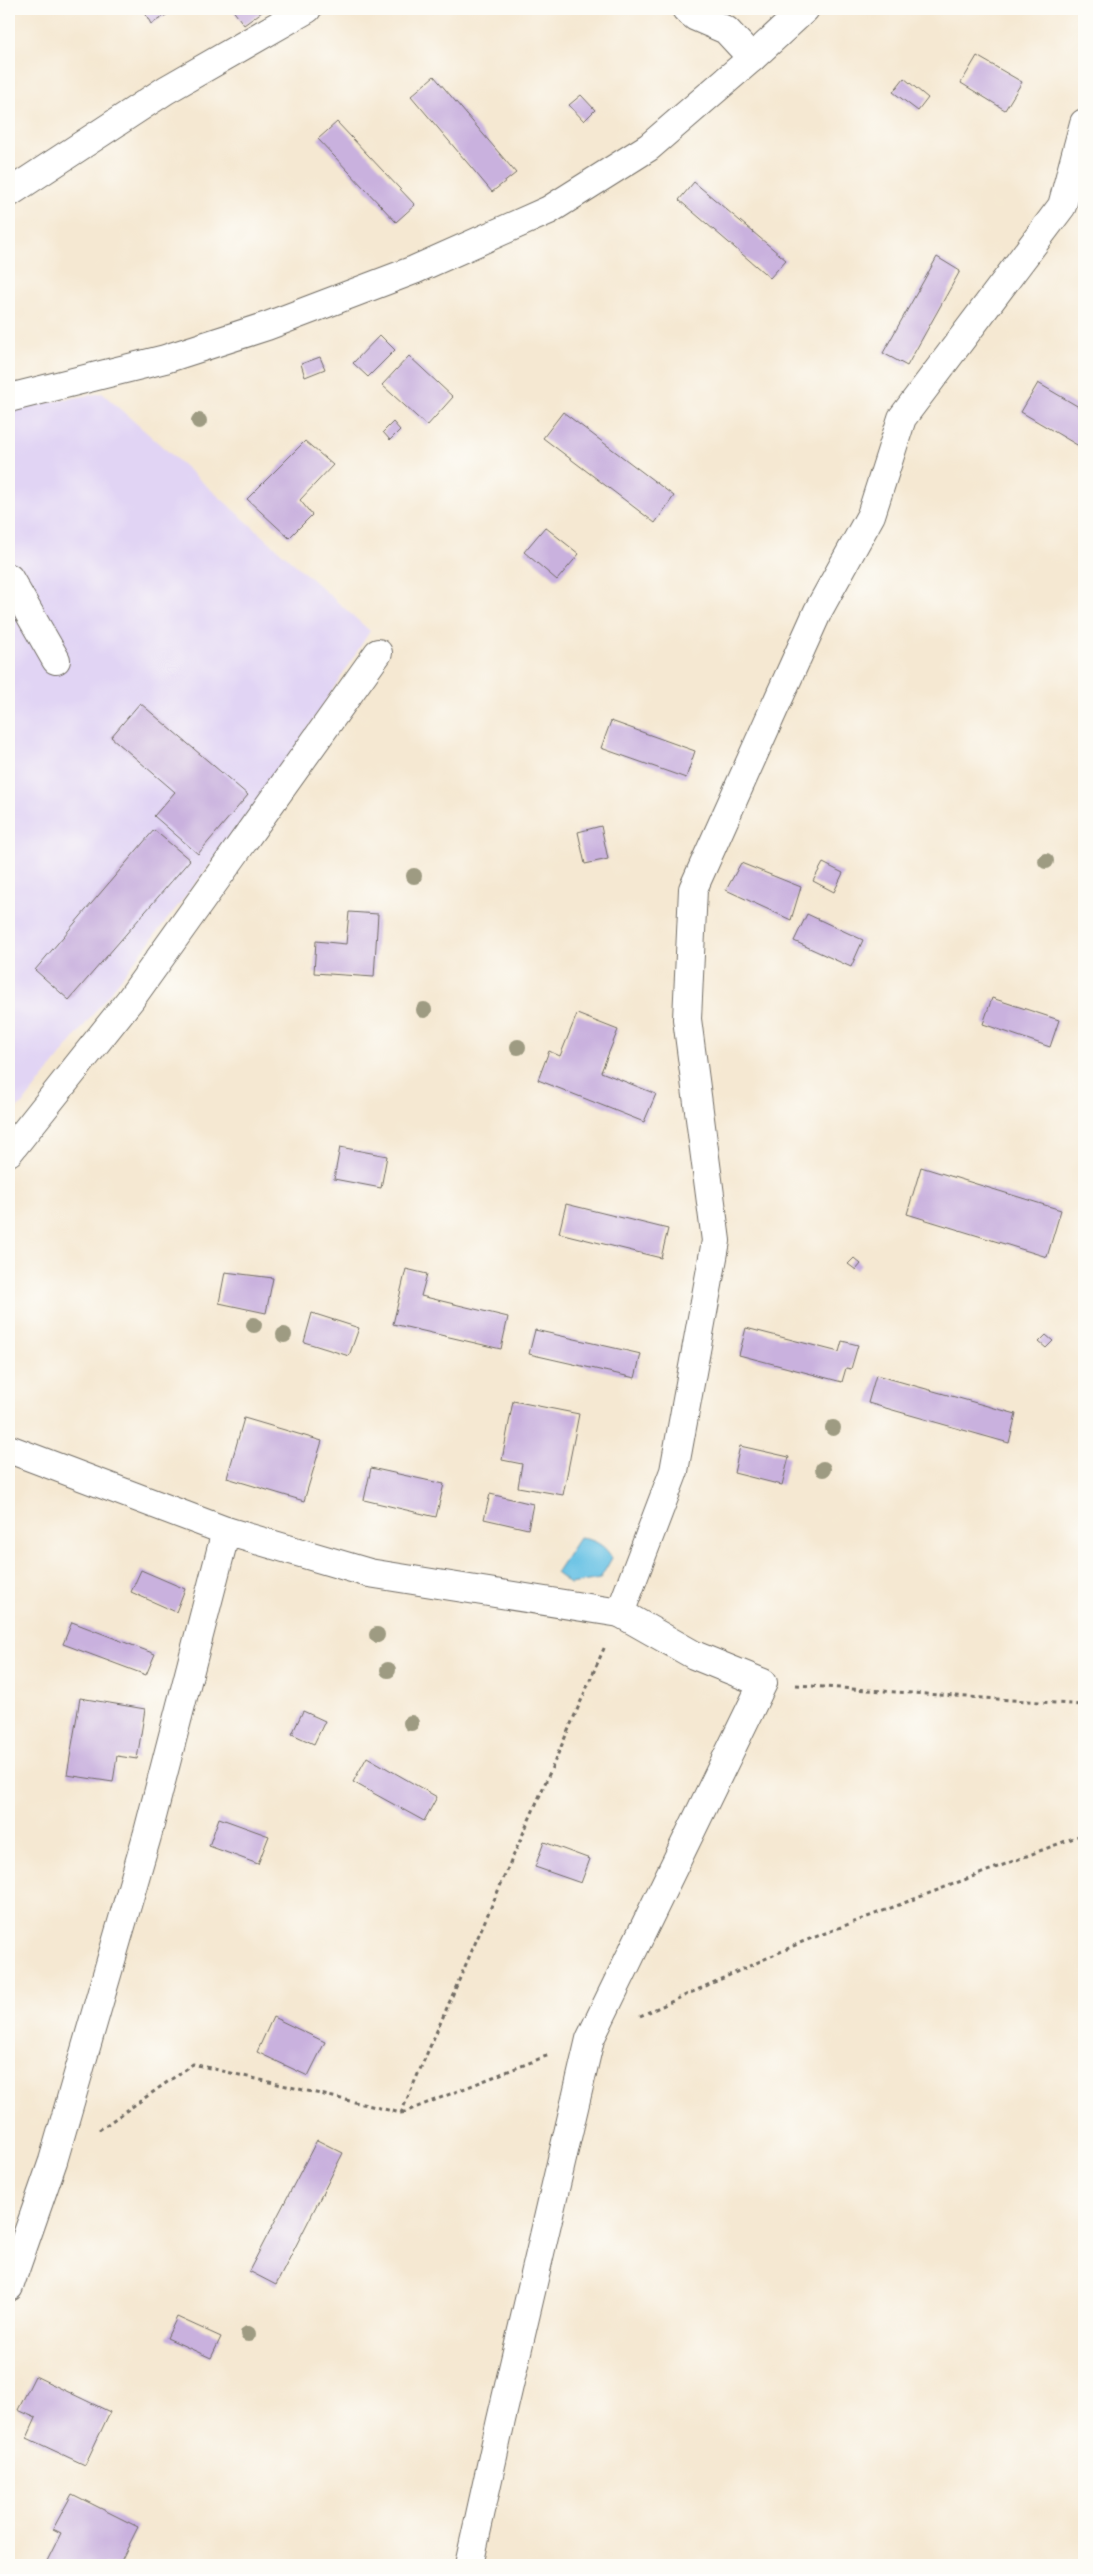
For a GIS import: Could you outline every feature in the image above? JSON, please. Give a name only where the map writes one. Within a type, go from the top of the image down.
[{"type":"street","points":[[9,193],[166,90],[307,9]]},
{"type":"street","points":[[686,9],[696,18],[726,30],[752,58]]},
{"type":"street","points":[[9,398],[165,359],[267,326],[414,270],[549,210],[649,147],[752,58],[805,9]]},
{"type":"street","points":[[620,1613],[674,1471],[716,1241],[687,1019],[693,890],[818,611],[871,514],[902,418],[1062,206],[1084,123]]},
{"type":"street","points":[[9,578],[56,660]]},
{"type":"street","points":[[9,1152],[130,1000],[378,653]]},
{"type":"street","points":[[9,1449],[226,1531],[369,1572],[620,1613],[694,1655],[763,1683],[590,2039],[503,2410],[470,2565]]},
{"type":"street","points":[[9,2287],[53,2161],[147,1836],[226,1531]]},
{"type":"path","points":[[401,2113],[620,1613]]},
{"type":"path","points":[[763,1683],[1084,1705]]},
{"type":"path","points":[[53,2161],[193,2064],[401,2113],[590,2039],[802,1942],[1084,1834]]},
{"type":"shaded area","points":[[102,393],[370,631],[270,788],[22,1105],[9,1112],[9,409]]},
{"type":"water","points":[[579,1538],[598,1544],[612,1558],[600,1579],[570,1584],[556,1573]]},
{"type":"building","points":[[143,9],[172,9],[173,11],[151,24]]},
{"type":"building","points":[[232,9],[266,9],[244,25]]},
{"type":"building","points":[[977,56],[1022,82],[1005,110],[961,83]]},
{"type":"building","points":[[434,76],[516,173],[492,192],[411,96]]},
{"type":"building","points":[[904,78],[928,98],[918,111],[893,92]]},
{"type":"building","points":[[581,95],[595,110],[584,121],[569,105]]},
{"type":"building","points":[[337,122],[415,205],[396,222],[318,139]]},
{"type":"building","points":[[694,182],[786,260],[770,278],[679,200]]},
{"type":"building","points":[[937,257],[960,271],[907,366],[883,353]]},
{"type":"building","points":[[380,335],[395,350],[368,377],[353,363]]},
{"type":"building","points":[[409,356],[453,397],[427,426],[382,385]]},
{"type":"building","points":[[320,357],[325,369],[305,377],[301,364]]},
{"type":"building","points":[[1038,383],[1084,410],[1084,449],[1021,412]]},
{"type":"building","points":[[563,412],[674,496],[655,523],[543,438]]},
{"type":"building","points":[[393,422],[400,430],[390,440],[383,432]]},
{"type":"building","points":[[305,441],[333,465],[300,500],[312,515],[289,538],[247,499]]},
{"type":"building","points":[[545,527],[579,554],[557,580],[524,552]]},
{"type":"building","points":[[140,703],[248,795],[198,854],[154,816],[175,792],[111,737]]},
{"type":"building","points":[[611,721],[695,751],[686,778],[601,748]]},
{"type":"building","points":[[601,826],[608,859],[585,864],[578,832]]},
{"type":"building","points":[[154,830],[190,860],[69,1000],[35,970]]},
{"type":"building","points":[[741,863],[801,887],[791,920],[726,890]]},
{"type":"building","points":[[823,863],[843,873],[834,892],[813,881]]},
{"type":"building","points":[[349,912],[378,914],[374,977],[314,973],[316,941],[346,944]]},
{"type":"building","points":[[807,914],[863,940],[851,967],[794,941]]},
{"type":"building","points":[[992,998],[1059,1020],[1050,1047],[983,1024]]},
{"type":"building","points":[[577,1014],[618,1030],[601,1072],[656,1094],[644,1122],[538,1080],[549,1051],[560,1056]]},
{"type":"building","points":[[340,1147],[387,1156],[381,1188],[334,1179]]},
{"type":"building","points":[[921,1167],[1061,1210],[1047,1257],[907,1214]]},
{"type":"building","points":[[566,1204],[668,1229],[661,1258],[559,1233]]},
{"type":"building","points":[[854,1258],[861,1264],[856,1270],[848,1264]]},
{"type":"building","points":[[406,1269],[427,1274],[421,1296],[508,1317],[501,1349],[393,1324]]},
{"type":"building","points":[[225,1272],[273,1278],[266,1313],[219,1303]]},
{"type":"building","points":[[312,1313],[359,1328],[349,1356],[304,1342]]},
{"type":"building","points":[[746,1328],[839,1352],[842,1341],[858,1345],[851,1369],[846,1368],[842,1382],[739,1355]]},
{"type":"building","points":[[535,1330],[641,1354],[635,1378],[529,1354]]},
{"type":"building","points":[[1046,1335],[1053,1341],[1046,1348],[1039,1342]]},
{"type":"building","points":[[876,1375],[1016,1414],[1009,1443],[868,1403]]},
{"type":"building","points":[[513,1401],[579,1414],[563,1495],[518,1487],[522,1464],[502,1460]]},
{"type":"building","points":[[244,1418],[322,1441],[304,1501],[227,1478]]},
{"type":"building","points":[[740,1446],[789,1457],[782,1485],[734,1473]]},
{"type":"building","points":[[371,1468],[444,1484],[436,1517],[364,1500]]},
{"type":"building","points":[[490,1494],[533,1504],[528,1529],[484,1519]]},
{"type":"building","points":[[141,1570],[185,1589],[176,1612],[131,1592]]},
{"type":"building","points":[[72,1622],[155,1654],[146,1675],[63,1644]]},
{"type":"building","points":[[80,1698],[145,1709],[137,1759],[117,1756],[113,1782],[67,1775]]},
{"type":"building","points":[[303,1711],[325,1721],[314,1744],[292,1734]]},
{"type":"building","points":[[367,1757],[437,1797],[424,1821],[353,1782]]},
{"type":"building","points":[[219,1818],[269,1836],[258,1864],[209,1846]]},
{"type":"building","points":[[544,1842],[590,1859],[581,1883],[535,1867]]},
{"type":"building","points":[[273,2017],[325,2042],[308,2076],[257,2052]]},
{"type":"building","points":[[317,2140],[343,2153],[276,2285],[249,2271]]},
{"type":"building","points":[[177,2317],[221,2337],[211,2358],[167,2338]]},
{"type":"building","points":[[35,2376],[110,2412],[85,2465],[27,2438],[36,2418],[18,2410]]},
{"type":"building","points":[[72,2494],[138,2527],[119,2565],[45,2565],[61,2533],[53,2529]]}]
